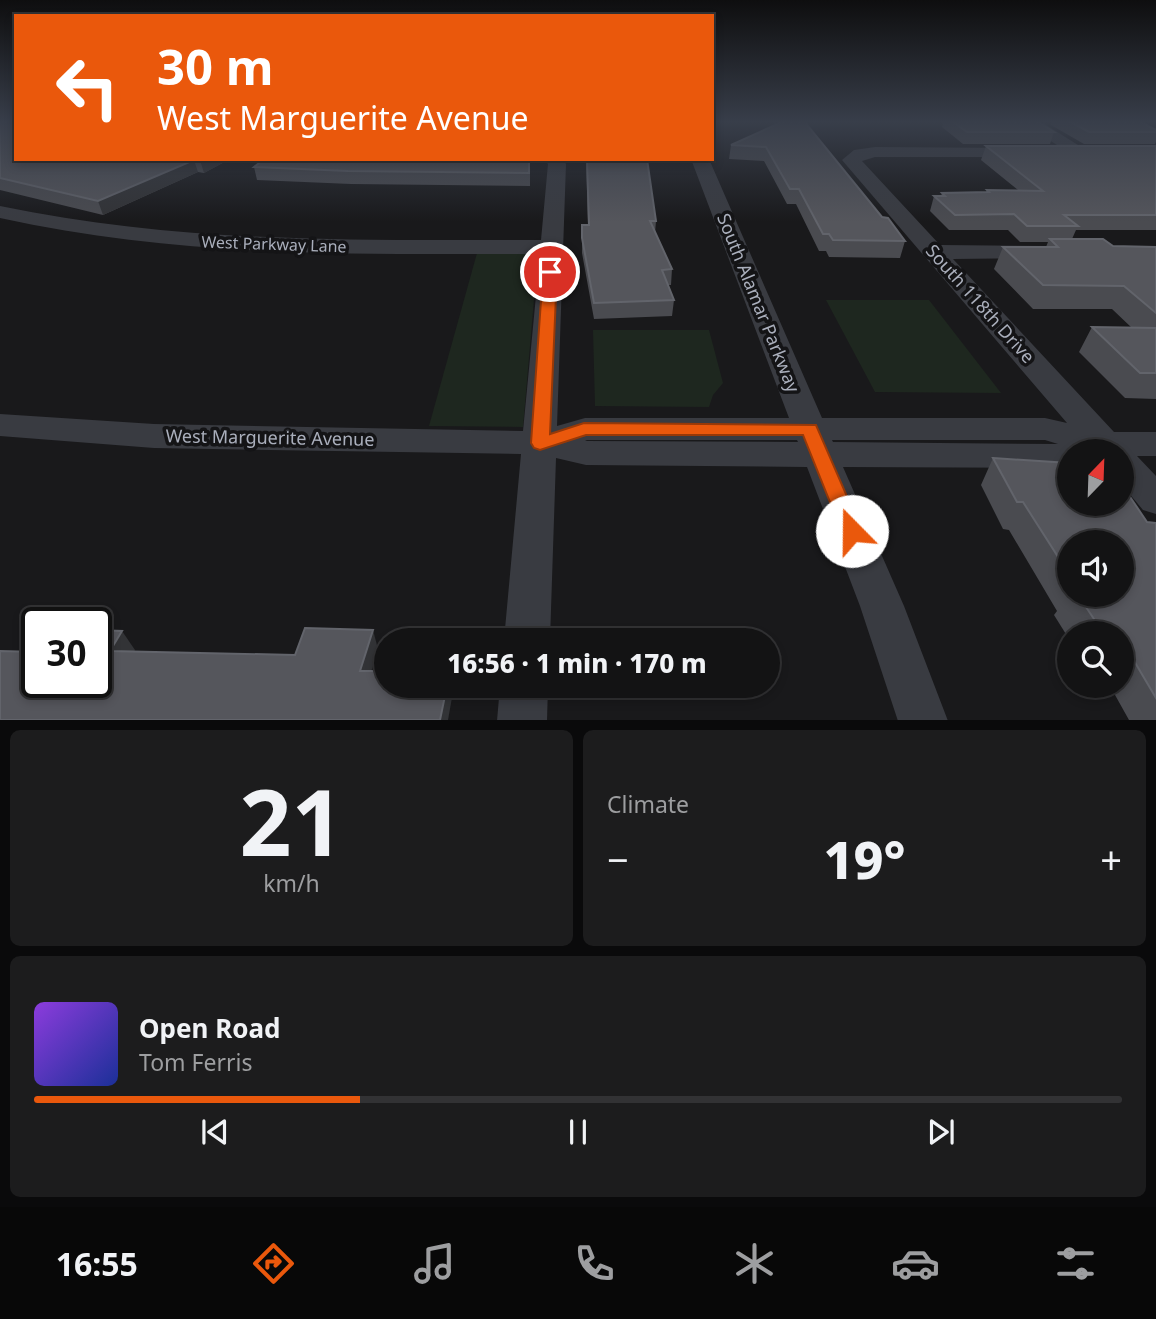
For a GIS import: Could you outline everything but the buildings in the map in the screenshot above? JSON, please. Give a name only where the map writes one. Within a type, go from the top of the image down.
[{"type":"street","name":"South 118th Drive","points":[[862,155],[854,156],[851,160],[933,251],[1093,439]]},
{"type":"street","points":[[528,628],[557,164],[555,161]]},
{"type":"street","name":"South Alamar Parkway","points":[[701,161],[882,606],[923,720]]},
{"type":"street","name":"West Parkway Lane","points":[[0,212],[101,232],[218,244],[551,247]]},
{"type":"street","points":[[933,251],[1058,251]]},
{"type":"street","name":"West Marguerite Avenue","points":[[0,425],[154,436],[540,443],[586,453],[1045,429],[1071,439]]},
{"type":"street","name":"West Marguerite Avenue","points":[[815,443],[1057,456]]},
{"type":"street","name":"West Marguerite Avenue","points":[[1134,447],[1156,444]]},
{"type":"street","name":"South 118th Drive","points":[[1134,480],[1156,500]]},
{"type":"street","points":[[522,720],[523,698]]},
{"type":"shaded area","points":[[477,253],[538,253],[523,427],[429,426]]},
{"type":"shaded area","points":[[826,300],[929,300],[1001,393],[875,392]]},
{"type":"shaded area","points":[[593,330],[709,330],[723,383],[713,395],[709,407],[595,406]]},
{"type":"route","points":[[550,272],[540,443],[584,429],[810,429],[852,531]]}]
